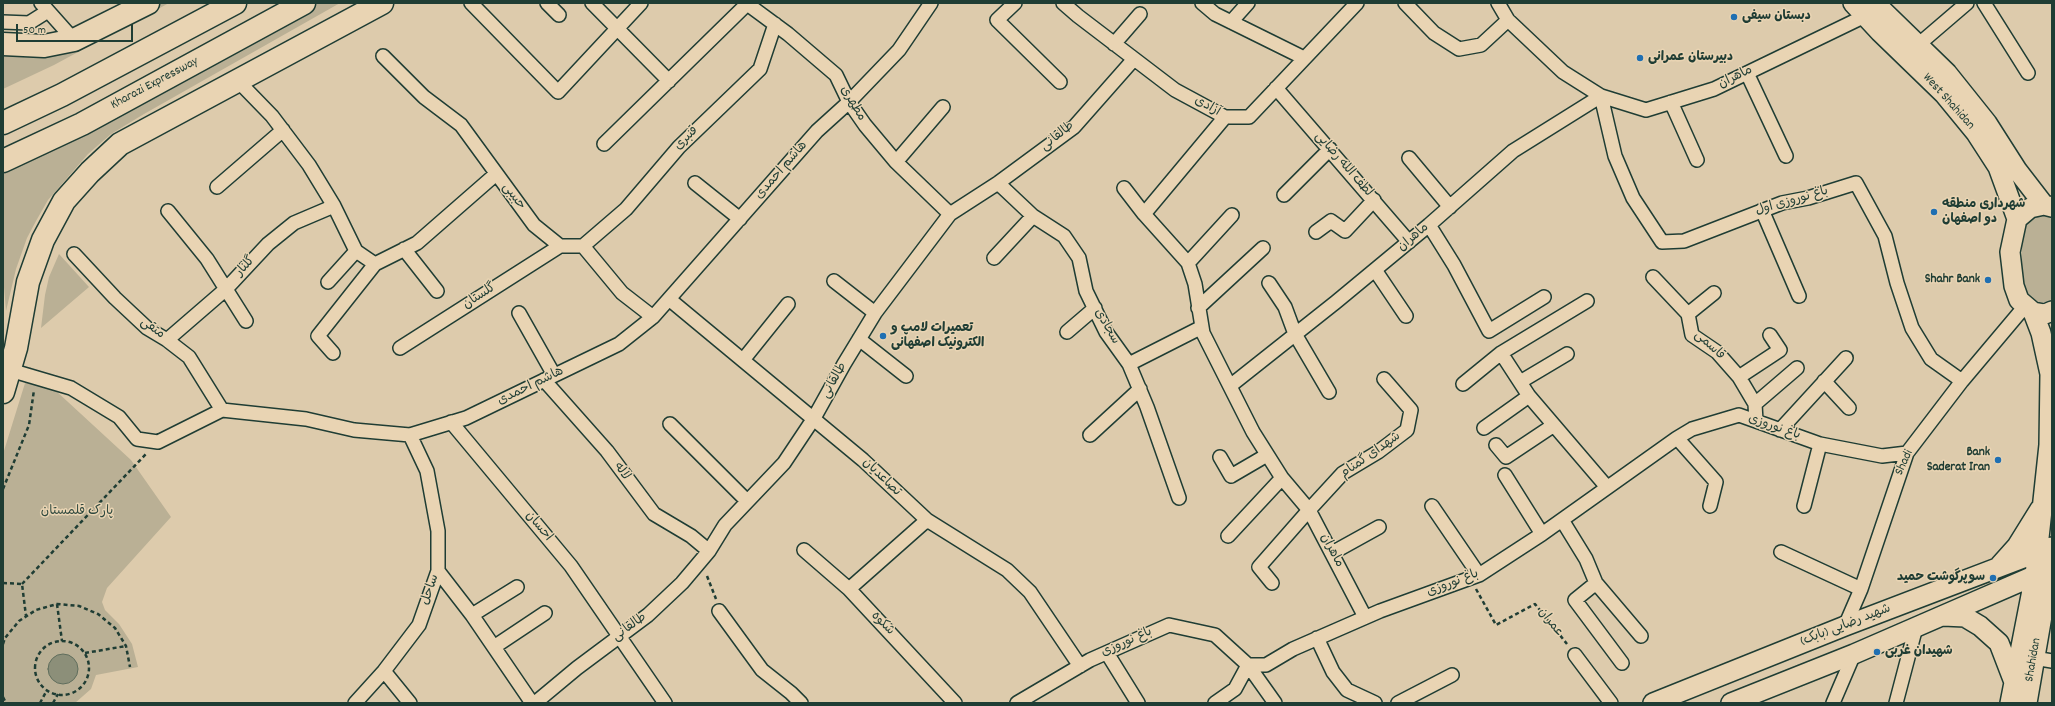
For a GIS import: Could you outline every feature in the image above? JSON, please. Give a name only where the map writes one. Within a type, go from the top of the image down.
[{"type":"highway","points":[[3,44],[44,46],[74,40],[148,3]]},
{"type":"highway","points":[[3,123],[62,95],[235,3]]},
{"type":"highway","name":"Kharazi Expressway","points":[[3,161],[82,124],[304,3]]},
{"type":"highway","points":[[3,392],[16,348],[28,282],[43,240],[64,201],[90,172],[120,144],[382,3]]},
{"type":"main road","name":"West Shahidan","points":[[1864,7],[1918,45],[1947,73],[1987,123],[2017,170],[2048,206]]},
{"type":"main road","name":"West Shahidan","points":[[1864,7],[1944,94],[1976,133],[1998,167],[2017,219]]},
{"type":"main road","points":[[2017,219],[2030,208],[2048,206]]},
{"type":"main road","name":"Shahidan","points":[[2017,219],[2010,252],[2014,286],[2020,300],[2030,309],[2041,333],[2050,374],[2049,445],[2043,505],[2048,562],[2043,660],[2027,703]]},
{"type":"main road","points":[[2030,309],[2045,314],[2052,311]]},
{"type":"main road","points":[[1996,568],[2017,546],[2043,505]]},
{"type":"main road","name":"Shahidan","points":[[2010,703],[2014,682],[2048,562]]},
{"type":"main road","name":"شهید رضایی (بابک)","points":[[1653,703],[1845,626],[1996,568],[2048,562]]},
{"type":"main road","name":"شهید رضایی (بابک)","points":[[1731,703],[1854,654],[1941,616],[2048,562]]},
{"type":"main road","points":[[1941,616],[1964,617],[1980,626],[1999,643],[2014,682]]},
{"type":"street","points":[[471,3],[558,92],[641,3]]},
{"type":"street","points":[[547,3],[559,15]]},
{"type":"street","points":[[592,3],[669,81]]},
{"type":"street","points":[[604,144],[747,3]]},
{"type":"street","name":"مطهری","points":[[747,3],[775,24],[836,75],[848,102],[896,162],[950,214]]},
{"type":"street","points":[[1015,3],[997,20],[1060,82]]},
{"type":"street","name":"آزادی","points":[[1063,3],[1175,90],[1225,117],[1249,117],[1357,3]]},
{"type":"street","points":[[1202,3],[1215,14],[1304,58]]},
{"type":"street","points":[[1231,22],[1248,3]]},
{"type":"street","points":[[1405,3],[1434,32],[1459,49],[1481,45],[1508,20],[1498,3]]},
{"type":"street","points":[[1918,45],[1967,3]]},
{"type":"street","points":[[1984,3],[2028,73]]},
{"type":"street","name":"هاشم احمدی","points":[[222,410],[306,419],[354,430],[410,435],[466,418],[619,344],[653,317],[817,131],[899,50],[929,4]]},
{"type":"street","points":[[3,22],[29,24],[44,7],[74,40]]},
{"type":"street","name":"ماهران","points":[[1508,20],[1563,72],[1601,96],[1646,110],[1714,89],[1747,73],[1864,7]]},
{"type":"street","points":[[1114,44],[1140,14]]},
{"type":"street","name":"قنبری","points":[[584,246],[626,209],[679,147],[760,69],[775,24]]},
{"type":"street","name":"حبیبی","points":[[383,56],[424,97],[461,125],[534,225],[560,246]]},
{"type":"street","name":"طالقانی","points":[[438,571],[472,615],[534,703],[618,636],[648,615],[682,583],[700,562],[709,551],[725,525],[784,463],[814,418],[875,314],[950,214],[998,183],[1074,126],[1134,59]]},
{"type":"street","points":[[1747,73],[1786,156]]},
{"type":"street","points":[[238,81],[272,116],[309,165],[334,206],[356,251],[375,264]]},
{"type":"street","name":"لطف الله رضایی","points":[[1276,88],[1409,242]]},
{"type":"street","name":"ماهران","points":[[1230,386],[1409,242],[1513,151],[1601,96]]},
{"type":"street","name":"باغ نوروزی اول","points":[[1601,96],[1614,156],[1633,198],[1662,242],[1684,241],[1782,203],[1808,198],[1856,183],[1885,236],[1897,283],[1912,328],[1931,359],[1962,382]]},
{"type":"street","points":[[1671,102],[1697,160]]},
{"type":"street","points":[[896,162],[943,107]]},
{"type":"street","points":[[1144,214],[1225,117]]},
{"type":"street","points":[[217,187],[283,130]]},
{"type":"street","points":[[1284,195],[1330,149]]},
{"type":"street","points":[[1408,158],[1450,207]]},
{"type":"street","points":[[333,353],[318,336],[375,264],[417,242],[496,174]]},
{"type":"street","points":[[694,183],[740,219]]},
{"type":"street","name":"سجادی","points":[[998,183],[1033,216],[1064,236],[1078,258],[1086,291],[1106,332],[1129,364],[1140,388],[1179,498]]},
{"type":"street","name":"ماهران","points":[[1124,188],[1144,214],[1188,263],[1195,284],[1203,333],[1253,432],[1282,478],[1309,510],[1365,617]]},
{"type":"street","points":[[1316,232],[1331,222],[1345,231],[1374,200]]},
{"type":"street","name":"گلنار","points":[[167,340],[226,290],[246,265],[268,244],[294,223],[334,206]]},
{"type":"street","points":[[1762,210],[1799,296]]},
{"type":"street","points":[[168,211],[207,259],[246,321]]},
{"type":"street","points":[[1188,263],[1232,215]]},
{"type":"street","points":[[994,258],[1033,216]]},
{"type":"street","points":[[1429,225],[1454,265],[1489,331],[1544,297]]},
{"type":"street","points":[[560,246],[584,246],[622,293],[653,317]]},
{"type":"street","name":"گلستان","points":[[400,348],[560,246]]},
{"type":"street","points":[[1198,308],[1262,248]]},
{"type":"street","points":[[404,249],[437,291]]},
{"type":"street","points":[[328,282],[356,251]]},
{"type":"street","name":"متقی","points":[[74,254],[147,328],[167,340],[189,357],[222,410]]},
{"type":"street","points":[[1375,270],[1406,316]]},
{"type":"street","points":[[1653,276],[1688,314],[1714,293]]},
{"type":"street","points":[[834,281],[875,314]]},
{"type":"street","points":[[1269,283],[1285,307],[1295,334],[1330,392]]},
{"type":"street","name":"تصاعدیان","points":[[669,299],[814,418],[863,460],[927,520],[1007,570],[1030,592],[1080,666]]},
{"type":"street","points":[[1463,384],[1501,353],[1587,301]]},
{"type":"street","points":[[743,360],[788,304]]},
{"type":"street","points":[[1066,332],[1095,308]]},
{"type":"street","name":"Shadi","points":[[1845,626],[1861,589],[1907,453],[1962,382],[2030,309]]},
{"type":"street","name":"لاله","points":[[519,313],[549,378],[654,514],[691,536],[709,551]]},
{"type":"street","name":"قاسمی","points":[[1688,314],[1692,335],[1717,352],[1740,377],[1755,404],[1756,421]]},
{"type":"street","points":[[1129,364],[1202,327]]},
{"type":"street","points":[[1740,377],[1780,350],[1770,335]]},
{"type":"street","points":[[859,339],[906,376]]},
{"type":"street","points":[[1501,353],[1529,396],[1606,486]]},
{"type":"street","points":[[1520,382],[1567,354]]},
{"type":"street","points":[[1780,430],[1846,358]]},
{"type":"street","points":[[1755,404],[1797,368]]},
{"type":"street","points":[[10,370],[71,388],[119,417],[137,439],[158,442],[222,410]]},
{"type":"street","name":"شهدای گمنام","points":[[1309,510],[1343,473],[1378,452],[1407,430],[1412,410],[1384,379]]},
{"type":"street","points":[[1824,381],[1849,408]]},
{"type":"street","points":[[1090,435],[1140,388]]},
{"type":"street","points":[[1484,428],[1529,396]]},
{"type":"street","name":"باغ نوروزی","points":[[1022,702],[1080,666],[1107,652],[1169,625],[1215,635],[1248,665],[1266,665],[1317,638],[1365,617],[1479,575],[1542,534],[1606,486],[1677,438],[1692,429],[1739,415],[1820,444],[1882,456],[1907,453]]},
{"type":"street","name":"احسان","points":[[451,422],[571,566],[665,703]]},
{"type":"street","points":[[670,424],[748,501]]},
{"type":"street","points":[[1496,445],[1506,457],[1554,425]]},
{"type":"street","name":"ساحل","points":[[355,703],[384,671],[419,625],[438,571],[438,531],[427,471],[410,435]]},
{"type":"street","points":[[1677,438],[1716,482],[1710,506]]},
{"type":"street","points":[[1804,506],[1820,444]]},
{"type":"street","points":[[1220,457],[1231,476],[1267,455]]},
{"type":"street","points":[[1505,475],[1542,534]]},
{"type":"street","points":[[1228,536],[1282,478]]},
{"type":"street","points":[[1432,506],[1479,575]]},
{"type":"street","points":[[1272,583],[1259,567],[1309,510]]},
{"type":"street","points":[[849,588],[927,520]]},
{"type":"street","points":[[1562,520],[1586,559],[1596,583],[1641,636]]},
{"type":"street","points":[[1332,553],[1379,527]]},
{"type":"street","name":"شکوه","points":[[804,550],[849,588],[956,703]]},
{"type":"street","points":[[1781,552],[1861,589]]},
{"type":"street","points":[[1596,583],[1575,600],[1622,663]]},
{"type":"street","points":[[472,615],[517,588]]},
{"type":"street","points":[[719,611],[762,670],[791,693],[800,703]]},
{"type":"street","points":[[494,647],[545,612]]},
{"type":"street","points":[[1896,703],[1916,627]]},
{"type":"street","points":[[1317,638],[1333,672],[1347,690],[1375,703]]},
{"type":"street","points":[[1107,652],[1138,703]]},
{"type":"street","points":[[1833,703],[1854,654]]},
{"type":"street","points":[[1575,655],[1611,703]]},
{"type":"street","points":[[1215,703],[1235,689],[1248,665],[1275,703]]},
{"type":"street","points":[[384,671],[410,703]]},
{"type":"street","points":[[1398,703],[1452,675]]},
{"type":"path","points":[[3,489],[29,425],[36,378]]},
{"type":"path","points":[[3,583],[22,584],[158,442]]},
{"type":"path","points":[[700,562],[714,591],[719,611]]},
{"type":"path","name":"عمران","points":[[1479,575],[1476,589],[1484,606],[1496,625],[1535,604],[1575,655]]},
{"type":"path","points":[[22,584],[26,616]]},
{"type":"path","points":[[57,604],[62,640]]},
{"type":"path","points":[[3,644],[5,638],[19,621],[36,610],[57,604],[79,606],[98,614],[115,628],[126,646],[130,667]]},
{"type":"path","points":[[62,640],[79,646],[85,653],[89,670],[85,682],[76,691],[67,694],[58,694],[47,690],[38,679],[35,670],[36,661],[45,646],[62,640]]},
{"type":"path","points":[[85,653],[126,646]]},
{"type":"path","points":[[40,703],[47,690]]},
{"type":"path","points":[[53,703],[58,694]]},
{"type":"path","points":[[3,697],[6,703]]},
{"type":"green space","points":[[160,3],[169,3],[54,65],[3,89],[3,52],[68,50]]},
{"type":"green space","points":[[319,3],[340,3],[144,114],[111,134],[88,154],[48,200],[27,238],[16,269],[6,311],[3,275],[3,170]]},
{"type":"green space","points":[[2036,214],[2048,214],[2052,216],[2052,299],[2046,302],[2034,302],[2026,296],[2022,286],[2022,234],[2025,220]]},
{"type":"green space","points":[[59,254],[89,287],[41,328],[49,277]]},
{"type":"green space","name":"پارک قلمستان","points":[[30,367],[131,460],[171,517],[107,588],[102,602],[105,610],[119,624],[132,644],[138,667],[96,675],[91,689],[75,703],[3,703],[3,454]]},
{"type":"shaded area","points":[[63,654],[69,655],[77,663],[77,675],[69,683],[63,684],[57,683],[49,675],[48,669],[49,663],[57,655]]},
{"type":"place","name":"دبستان سیفی","points":[[1734,17]]},
{"type":"place","name":"دبیرستان عمرانی","points":[[1640,58]]},
{"type":"place","name":"شهرداری منطقه دو اصفهان","points":[[1934,212]]},
{"type":"place","name":"Shahr Bank","points":[[1988,280]]},
{"type":"place","name":"تعمیرات لامپ و الکترونیک اصفهانی","points":[[883,336]]},
{"type":"place","name":"Bank Saderat Iran","points":[[1998,460]]},
{"type":"place","name":"سوپرگوشت حمید","points":[[1993,578]]},
{"type":"place","name":"شهیدان غربی","points":[[1877,652]]}]
